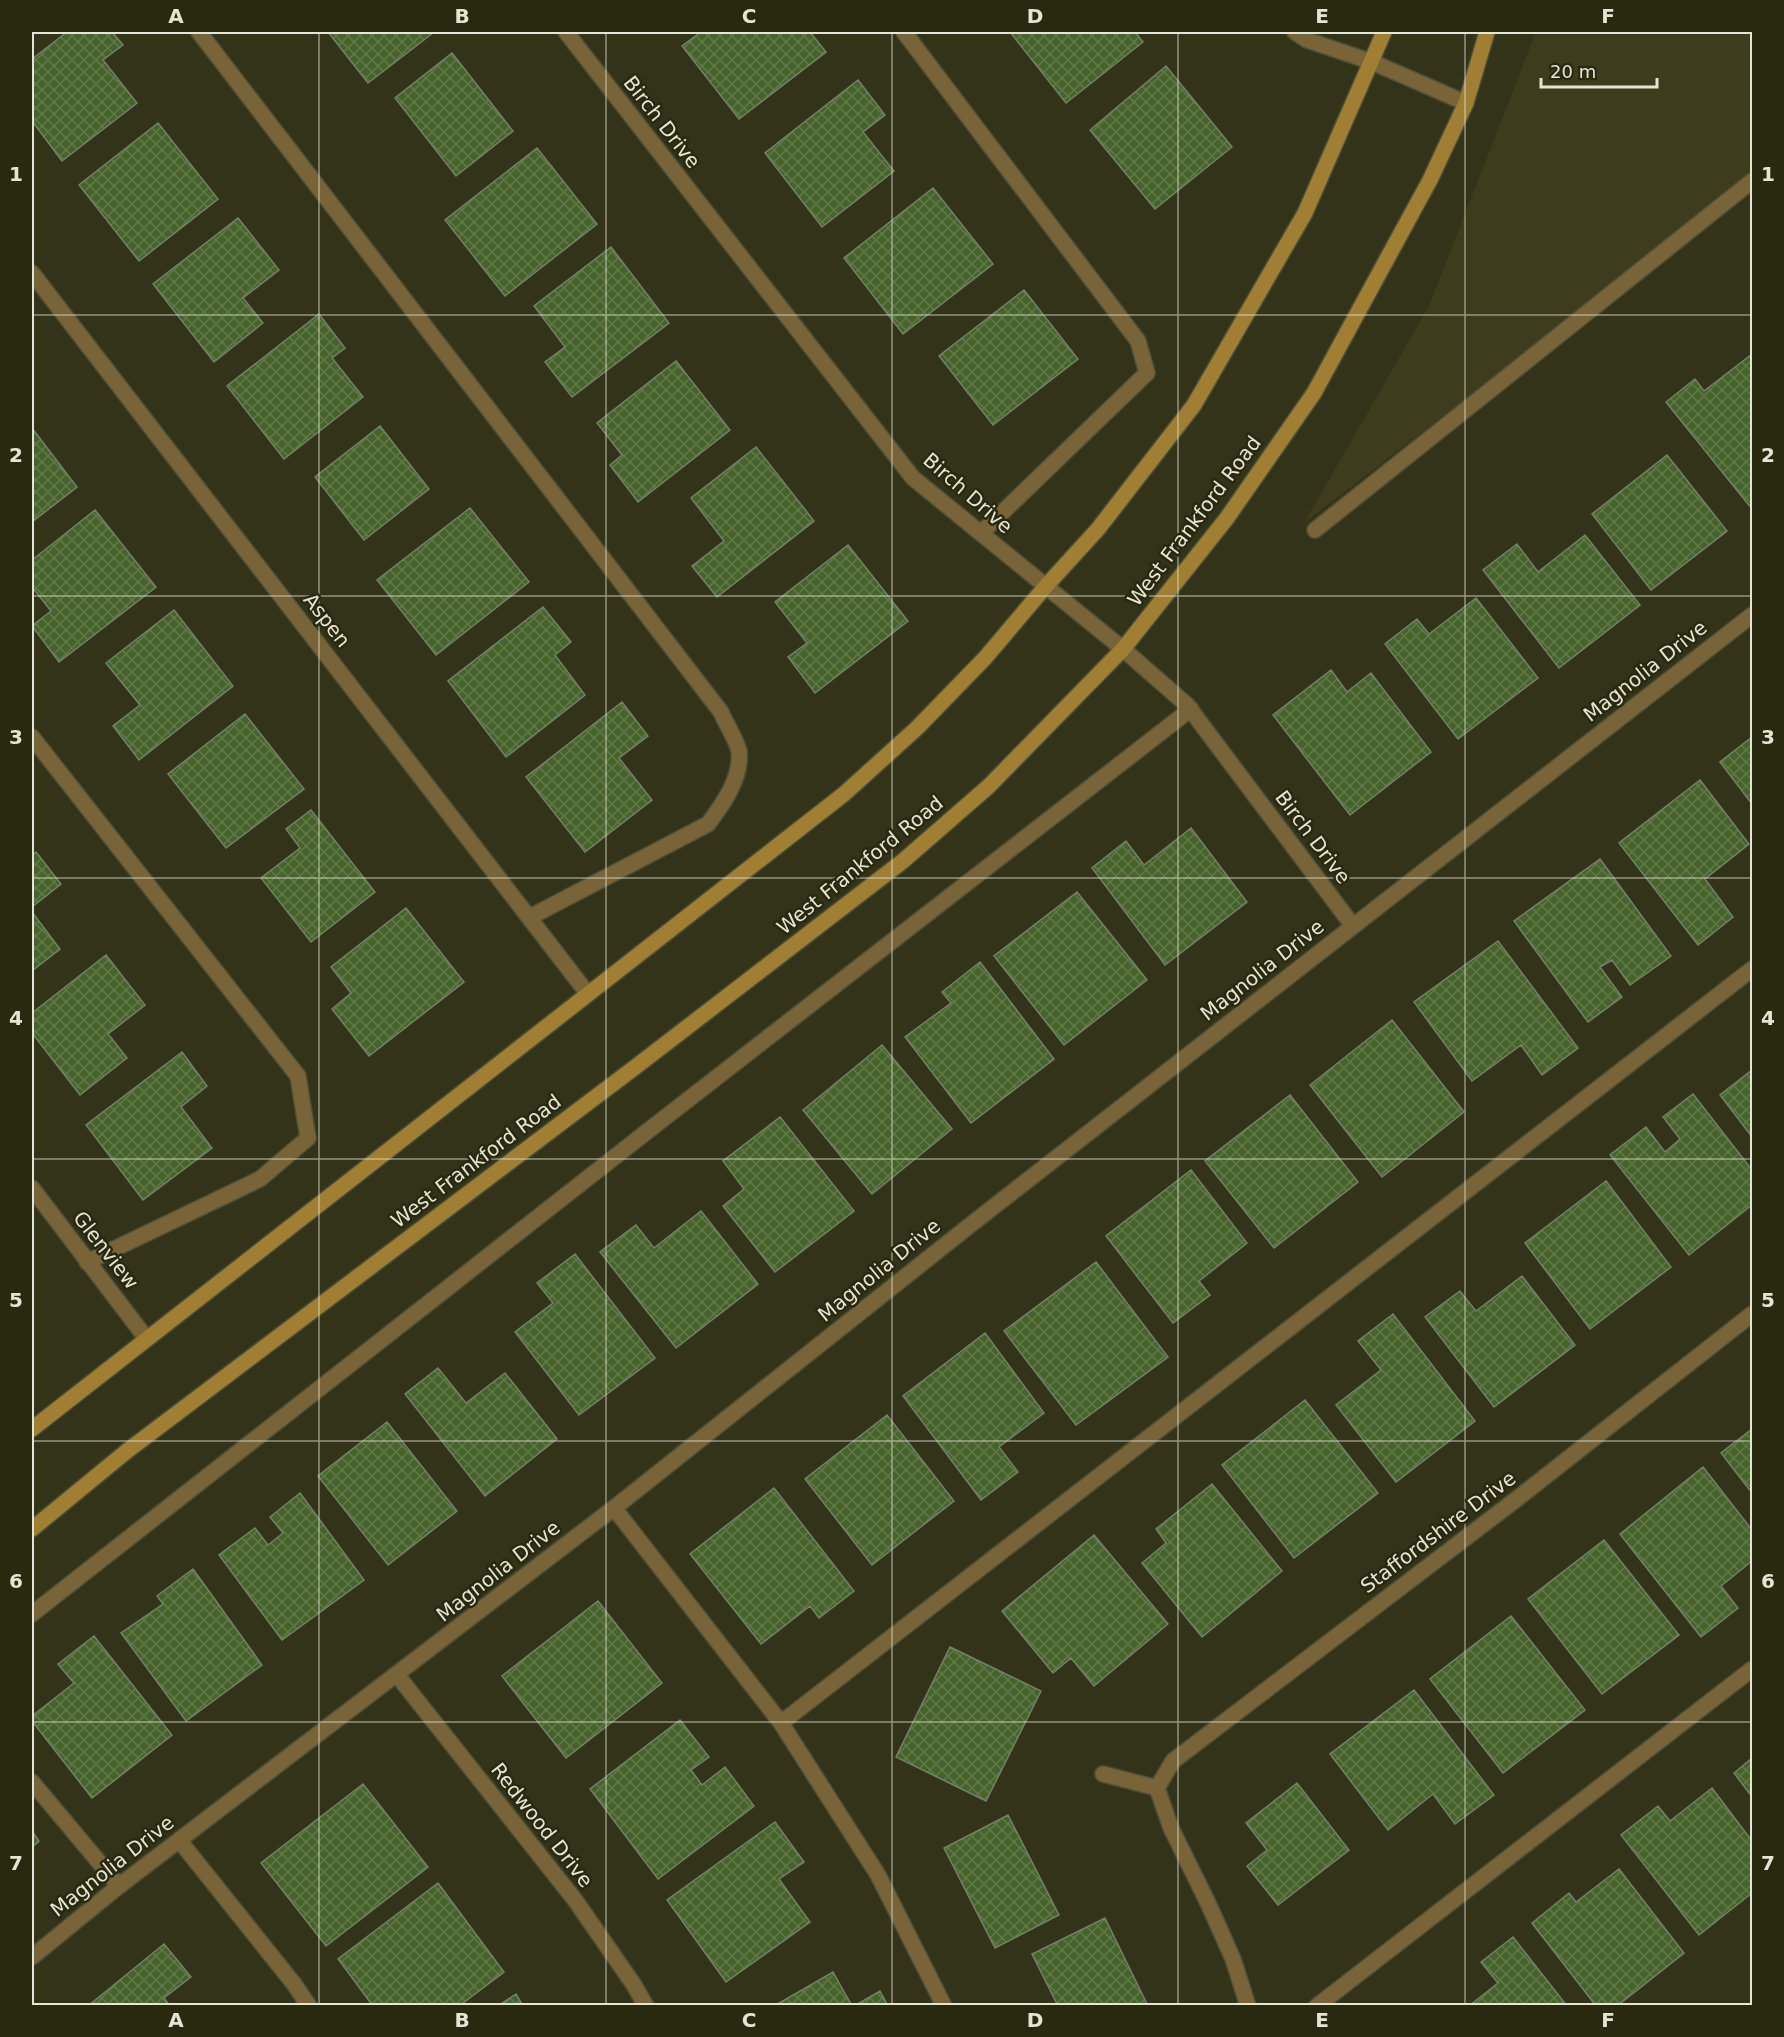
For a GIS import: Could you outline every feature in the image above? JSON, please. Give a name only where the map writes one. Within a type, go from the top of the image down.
[{"type":"main road","points":[[32,1429],[852,786],[916,728],[985,658],[1098,529],[1194,405],[1305,213],[1384,32]]},
{"type":"main road","name":"West Frankford Road","points":[[32,1530],[127,1451],[638,1065],[903,861],[989,786],[1123,649],[1227,518],[1314,393],[1430,180],[1466,103],[1487,32]]},
{"type":"street","points":[[199,32],[721,712],[739,750],[736,773],[728,797],[708,824],[530,918]]},
{"type":"street","name":"Birch Drive","points":[[566,32],[913,478],[1123,649],[1191,710],[1353,926]]},
{"type":"street","points":[[904,32],[1138,341],[1147,373],[981,533]]},
{"type":"street","points":[[1295,32],[1307,40],[1372,62],[1466,103]]},
{"type":"street","points":[[1315,530],[1752,181]]},
{"type":"street","name":"Aspen","points":[[32,273],[588,994]]},
{"type":"street","name":"Magnolia Drive","points":[[32,1957],[119,1886],[614,1508],[978,1218],[1752,615]]},
{"type":"street","points":[[32,1614],[639,1137],[1191,710]]},
{"type":"street","points":[[32,737],[298,1076],[308,1138],[260,1179],[87,1262]]},
{"type":"street","points":[[781,1723],[1752,969]]},
{"type":"street","name":"Glenview","points":[[32,1188],[146,1338]]},
{"type":"street","name":"Staffordshire Drive","points":[[1157,1788],[1173,1761],[1518,1498],[1752,1314]]},
{"type":"street","points":[[614,1508],[781,1723],[878,1875],[944,2006]]},
{"type":"street","points":[[1317,2006],[1752,1669]]},
{"type":"street","name":"Redwood Drive","points":[[398,1675],[575,1900],[646,2006]]},
{"type":"street","points":[[1103,1774],[1157,1788],[1171,1828],[1233,1959],[1248,2006]]},
{"type":"street","points":[[32,1782],[119,1886]]},
{"type":"street","points":[[179,1840],[309,2006]]},
{"type":"shaded area","points":[[1536,32],[1752,32],[1752,179],[1304,523],[1429,306]]},
{"type":"building","points":[[67,32],[112,32],[123,45],[103,60],[137,103],[62,161],[32,121],[32,59]]},
{"type":"building","points":[[328,32],[431,32],[433,33],[368,83]]},
{"type":"building","points":[[701,32],[810,32],[826,52],[739,119],[682,46]]},
{"type":"building","points":[[1010,32],[1135,32],[1143,42],[1066,103]]},
{"type":"building","points":[[452,53],[513,131],[456,176],[395,98]]},
{"type":"building","points":[[1166,66],[1232,147],[1155,209],[1090,130]]},
{"type":"building","points":[[858,80],[885,115],[863,132],[894,171],[822,227],[765,153]]},
{"type":"building","points":[[158,123],[218,199],[139,261],[79,185]]},
{"type":"building","points":[[537,148],[597,224],[505,296],[445,220]]},
{"type":"building","points":[[933,188],[993,264],[903,334],[844,258]]},
{"type":"building","points":[[238,218],[279,270],[243,298],[263,323],[214,362],[153,284]]},
{"type":"building","points":[[611,247],[669,323],[572,397],[545,362],[565,347],[534,306]]},
{"type":"building","points":[[1024,290],[1078,359],[993,425],[939,356]]},
{"type":"building","points":[[319,314],[345,348],[332,358],[363,397],[284,459],[227,386]]},
{"type":"building","points":[[1752,354],[1752,509],[1666,402],[1695,379],[1704,391]]},
{"type":"building","points":[[676,361],[730,430],[638,502],[610,465],[622,455],[597,423]]},
{"type":"building","points":[[380,426],[429,489],[364,540],[315,477]]},
{"type":"building","points":[[32,428],[77,487],[32,522]]},
{"type":"building","points":[[756,447],[814,521],[717,597],[692,566],[724,541],[691,498]]},
{"type":"building","points":[[1667,455],[1727,531],[1651,590],[1592,514]]},
{"type":"building","points":[[470,508],[529,582],[436,655],[377,580]]},
{"type":"building","points":[[95,510],[156,587],[59,662],[32,626],[51,611],[32,587],[32,560]]},
{"type":"building","points":[[1585,535],[1640,605],[1559,668],[1483,570],[1517,544],[1538,572]]},
{"type":"building","points":[[848,545],[908,621],[815,693],[788,657],[807,643],[775,602]]},
{"type":"building","points":[[1476,598],[1538,678],[1458,739],[1385,644],[1417,619],[1429,634]]},
{"type":"building","points":[[543,607],[571,642],[555,655],[585,695],[506,757],[448,681]]},
{"type":"building","points":[[174,610],[233,686],[139,760],[113,726],[140,705],[106,663]]},
{"type":"building","points":[[1331,670],[1347,692],[1371,673],[1431,752],[1350,815],[1273,715]]},
{"type":"building","points":[[622,702],[648,736],[619,758],[652,800],[585,852],[526,777]]},
{"type":"building","points":[[245,714],[304,789],[226,848],[168,774]]},
{"type":"building","points":[[1752,737],[1752,804],[1720,762]]},
{"type":"building","points":[[1700,780],[1749,844],[1705,879],[1733,917],[1698,945],[1619,843]]},
{"type":"building","points":[[311,810],[375,892],[311,942],[261,878],[300,848],[286,829]]},
{"type":"building","points":[[1191,828],[1247,902],[1165,965],[1092,868],[1126,841],[1144,865]]},
{"type":"building","points":[[36,852],[61,884],[32,907],[32,855]]},
{"type":"building","points":[[1600,859],[1671,956],[1630,985],[1612,960],[1600,967],[1622,997],[1588,1022],[1514,921]]},
{"type":"building","points":[[1077,892],[1147,980],[1064,1045],[994,956]]},
{"type":"building","points":[[406,908],[464,982],[369,1056],[332,1009],[351,993],[331,967]]},
{"type":"building","points":[[32,912],[60,949],[32,971]]},
{"type":"building","points":[[1498,941],[1578,1048],[1542,1075],[1521,1045],[1472,1081],[1414,1002]]},
{"type":"building","points":[[106,955],[145,1005],[108,1034],[127,1058],[80,1095],[32,1033],[32,1013]]},
{"type":"building","points":[[980,962],[1054,1059],[971,1123],[905,1037],[951,1003],[942,992]]},
{"type":"building","points":[[1392,1020],[1464,1112],[1382,1177],[1310,1085]]},
{"type":"building","points":[[882,1045],[952,1129],[872,1194],[803,1110]]},
{"type":"building","points":[[182,1052],[207,1086],[181,1107],[212,1148],[143,1200],[86,1125]]},
{"type":"building","points":[[1752,1070],[1752,1137],[1720,1095]]},
{"type":"building","points":[[1693,1094],[1752,1170],[1752,1205],[1689,1255],[1610,1155],[1646,1127],[1665,1152],[1680,1139],[1663,1117]]},
{"type":"building","points":[[1290,1095],[1358,1182],[1274,1248],[1205,1161]]},
{"type":"building","points":[[780,1117],[854,1211],[775,1272],[723,1206],[744,1189],[723,1161]]},
{"type":"building","points":[[1191,1170],[1247,1243],[1199,1281],[1210,1295],[1173,1323],[1106,1236]]},
{"type":"building","points":[[1606,1181],[1671,1267],[1590,1329],[1525,1243]]},
{"type":"building","points":[[701,1211],[758,1284],[676,1348],[600,1252],[636,1225],[654,1248]]},
{"type":"building","points":[[575,1254],[655,1358],[579,1415],[515,1332],[553,1303],[537,1283]]},
{"type":"building","points":[[1096,1262],[1168,1357],[1076,1425],[1004,1331]]},
{"type":"building","points":[[1522,1276],[1575,1345],[1494,1407],[1425,1317],[1460,1291],[1476,1311]]},
{"type":"building","points":[[1393,1314],[1475,1421],[1396,1482],[1336,1405],[1381,1370],[1358,1341]]},
{"type":"building","points":[[985,1333],[1044,1413],[999,1447],[1018,1472],[981,1500],[903,1396]]},
{"type":"building","points":[[438,1368],[466,1403],[505,1373],[557,1439],[485,1496],[405,1394]]},
{"type":"building","points":[[1305,1400],[1378,1493],[1294,1558],[1222,1465]]},
{"type":"building","points":[[887,1415],[954,1501],[872,1565],[805,1479]]},
{"type":"building","points":[[387,1422],[457,1511],[388,1565],[318,1476]]},
{"type":"building","points":[[1752,1429],[1752,1493],[1721,1453]]},
{"type":"building","points":[[1703,1467],[1752,1530],[1752,1561],[1721,1586],[1738,1608],[1701,1637],[1620,1534]]},
{"type":"building","points":[[1212,1484],[1282,1571],[1202,1637],[1142,1563],[1166,1543],[1156,1529]]},
{"type":"building","points":[[774,1488],[854,1591],[819,1618],[810,1606],[761,1644],[690,1554]]},
{"type":"building","points":[[300,1493],[364,1580],[282,1640],[219,1555],[255,1528],[268,1545],[283,1533],[270,1517]]},
{"type":"building","points":[[1094,1535],[1168,1624],[1094,1686],[1071,1658],[1053,1673],[1002,1611]]},
{"type":"building","points":[[1604,1540],[1679,1635],[1602,1694],[1528,1599]]},
{"type":"building","points":[[193,1569],[262,1665],[186,1721],[121,1633],[163,1604],[157,1596]]},
{"type":"building","points":[[598,1601],[662,1683],[566,1758],[502,1676]]},
{"type":"building","points":[[1511,1616],[1585,1710],[1503,1773],[1430,1679]]},
{"type":"building","points":[[94,1636],[172,1735],[92,1798],[32,1721],[32,1716],[74,1683],[58,1664]]},
{"type":"building","points":[[950,1647],[1041,1691],[986,1801],[896,1757]]},
{"type":"building","points":[[1414,1690],[1494,1795],[1455,1824],[1433,1794],[1388,1830],[1330,1754]]},
{"type":"building","points":[[680,1720],[709,1757],[691,1770],[702,1785],[725,1767],[754,1806],[658,1879],[590,1789]]},
{"type":"building","points":[[1752,1758],[1752,1797],[1734,1773]]},
{"type":"building","points":[[1297,1783],[1349,1850],[1278,1905],[1247,1866],[1267,1850],[1246,1823]]},
{"type":"building","points":[[363,1784],[428,1867],[326,1946],[261,1863]]},
{"type":"building","points":[[1712,1788],[1752,1841],[1752,1893],[1699,1935],[1621,1835],[1658,1806],[1670,1821]]},
{"type":"building","points":[[1008,1815],[1059,1915],[995,1948],[944,1848]]},
{"type":"building","points":[[775,1822],[804,1862],[779,1879],[810,1922],[726,1982],[667,1900]]},
{"type":"building","points":[[32,1831],[39,1841],[32,1847]]},
{"type":"building","points":[[1619,1869],[1684,1953],[1617,2006],[1596,2006],[1532,1923],[1569,1893],[1576,1902]]},
{"type":"building","points":[[438,1883],[504,1972],[459,2006],[373,2006],[338,1959]]},
{"type":"building","points":[[1105,1918],[1148,2006],[1055,2006],[1057,2004],[1032,1954]]},
{"type":"building","points":[[1513,1937],[1567,2006],[1469,2006],[1498,1983],[1481,1962]]},
{"type":"building","points":[[164,1944],[191,1977],[164,1998],[170,2006],[88,2006]]},
{"type":"building","points":[[833,1972],[852,2006],[774,2006]]},
{"type":"building","points":[[880,1991],[888,2006],[854,2006]]},
{"type":"building","points":[[516,1994],[523,2006],[498,2006]]}]
